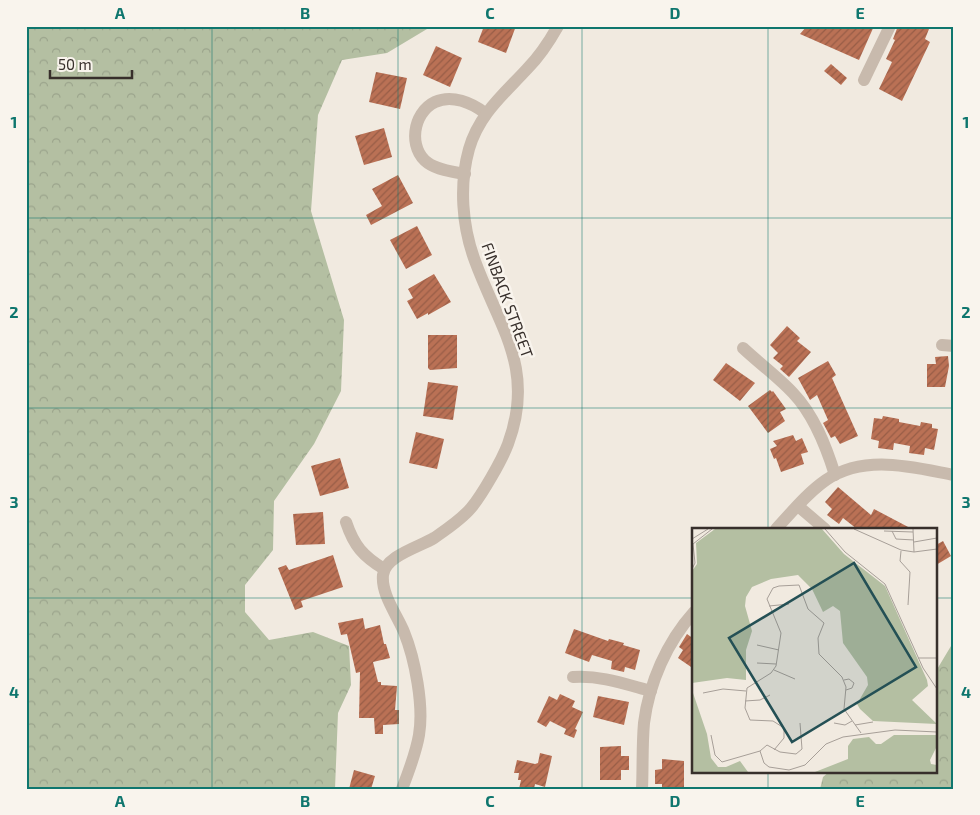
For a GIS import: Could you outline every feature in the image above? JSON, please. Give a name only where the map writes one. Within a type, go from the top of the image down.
[{"type":"street","name":"FINBACK STREET","points":[[384,569],[391,560],[453,525],[471,508],[508,446],[517,416],[518,383],[515,358],[475,260],[465,225],[463,198],[465,174],[468,150],[476,130],[486,113],[543,50],[558,26]]},
{"type":"street","points":[[864,80],[890,26]]},
{"type":"street","points":[[465,174],[443,170],[429,164],[417,151],[415,138],[417,124],[423,112],[434,102],[445,99],[459,100],[475,105],[486,113]]},
{"type":"street","points":[[743,348],[793,393],[808,412],[818,431],[835,475]]},
{"type":"street","points":[[777,528],[826,480],[860,465],[895,465],[954,475]]},
{"type":"street","points":[[798,506],[824,528]]},
{"type":"street","points":[[346,522],[350,534],[360,551],[368,559],[384,569],[385,590],[405,634],[416,674],[421,710],[420,734],[402,789]]},
{"type":"street","points":[[642,789],[644,724],[651,692],[660,665],[676,636],[692,615]]},
{"type":"street","points":[[573,677],[588,676],[602,678],[651,692]]},
{"type":"green space","points":[[26,26],[432,26],[387,53],[342,60],[318,115],[311,211],[344,320],[341,391],[314,444],[274,501],[273,550],[245,585],[245,612],[269,640],[313,632],[349,646],[351,685],[338,713],[335,789],[26,789]]},
{"type":"green space","points":[[954,641],[954,789],[820,789],[823,777],[829,772],[938,772],[938,668]]},
{"type":"building","points":[[484,26],[516,26],[506,53],[478,42]]},
{"type":"building","points":[[807,26],[874,26],[859,60],[800,34]]},
{"type":"building","points":[[898,26],[929,26],[925,39],[930,42],[902,101],[879,89],[892,62],[886,59],[895,40],[893,39]]},
{"type":"building","points":[[436,46],[462,58],[450,87],[423,75]]},
{"type":"building","points":[[831,64],[847,78],[841,85],[824,71]]},
{"type":"building","points":[[376,72],[407,78],[400,109],[369,102]]},
{"type":"building","points":[[384,128],[392,157],[364,165],[355,136]]},
{"type":"building","points":[[398,175],[413,203],[371,225],[366,215],[382,206],[372,189]]},
{"type":"building","points":[[417,226],[432,255],[406,269],[390,240]]},
{"type":"building","points":[[434,274],[451,302],[417,319],[407,301],[413,298],[408,289]]},
{"type":"building","points":[[787,326],[800,338],[797,341],[811,352],[789,377],[780,369],[783,366],[773,358],[778,353],[770,345]]},
{"type":"building","points":[[428,335],[457,335],[457,368],[430,370],[428,368]]},
{"type":"building","points":[[948,356],[949,366],[945,387],[927,387],[927,364],[936,364],[935,357]]},
{"type":"building","points":[[828,361],[836,375],[832,378],[858,436],[840,444],[835,436],[831,438],[823,423],[828,420],[817,395],[810,400],[798,378]]},
{"type":"building","points":[[726,363],[755,383],[740,401],[713,380]]},
{"type":"building","points":[[428,382],[458,386],[453,420],[423,416]]},
{"type":"building","points":[[770,390],[773,391],[786,409],[780,412],[785,421],[768,433],[748,406]]},
{"type":"building","points":[[883,416],[899,419],[899,422],[920,426],[921,422],[932,424],[932,428],[938,429],[934,450],[925,448],[924,455],[909,453],[910,446],[894,443],[893,450],[878,448],[879,441],[871,439],[874,418],[882,419]]},
{"type":"building","points":[[416,432],[444,439],[437,469],[409,463]]},
{"type":"building","points":[[793,435],[796,441],[802,438],[808,452],[801,454],[804,464],[781,472],[776,458],[774,459],[770,449],[777,446],[773,441]]},
{"type":"building","points":[[340,458],[349,488],[320,496],[311,466]]},
{"type":"building","points":[[838,487],[871,515],[874,509],[910,528],[856,528],[843,518],[839,524],[827,515],[832,509],[825,502]]},
{"type":"building","points":[[323,512],[325,544],[296,545],[293,514]]},
{"type":"building","points":[[943,541],[951,556],[938,564],[938,544]]},
{"type":"building","points":[[333,555],[343,587],[301,601],[303,607],[295,610],[278,568],[286,565],[289,570]]},
{"type":"building","points":[[363,618],[365,629],[380,625],[384,644],[386,644],[390,658],[373,662],[378,682],[381,682],[381,685],[397,686],[395,710],[399,710],[399,724],[383,725],[383,734],[375,734],[374,718],[359,718],[360,672],[356,673],[347,634],[341,635],[338,623]]},
{"type":"building","points":[[574,629],[608,641],[609,639],[624,643],[623,645],[640,650],[635,670],[625,667],[624,672],[611,669],[612,661],[592,655],[589,662],[565,653]]},
{"type":"building","points":[[687,634],[692,638],[692,668],[678,658],[683,650],[679,647]]},
{"type":"building","points":[[560,694],[575,701],[572,707],[583,712],[575,729],[577,730],[574,738],[564,734],[566,729],[550,721],[546,727],[537,722],[549,696],[557,700]]},
{"type":"building","points":[[598,696],[629,702],[624,725],[593,717]]},
{"type":"building","points":[[621,746],[621,756],[629,756],[629,770],[621,770],[621,780],[600,780],[600,747]]},
{"type":"building","points":[[540,753],[552,756],[545,787],[535,784],[534,789],[519,789],[521,780],[518,780],[519,773],[514,773],[517,760],[535,764],[538,763]]},
{"type":"building","points":[[662,759],[684,761],[684,789],[662,789],[662,784],[655,784],[655,770],[662,769]]},
{"type":"building","points":[[354,770],[375,776],[371,789],[349,789]]}]
